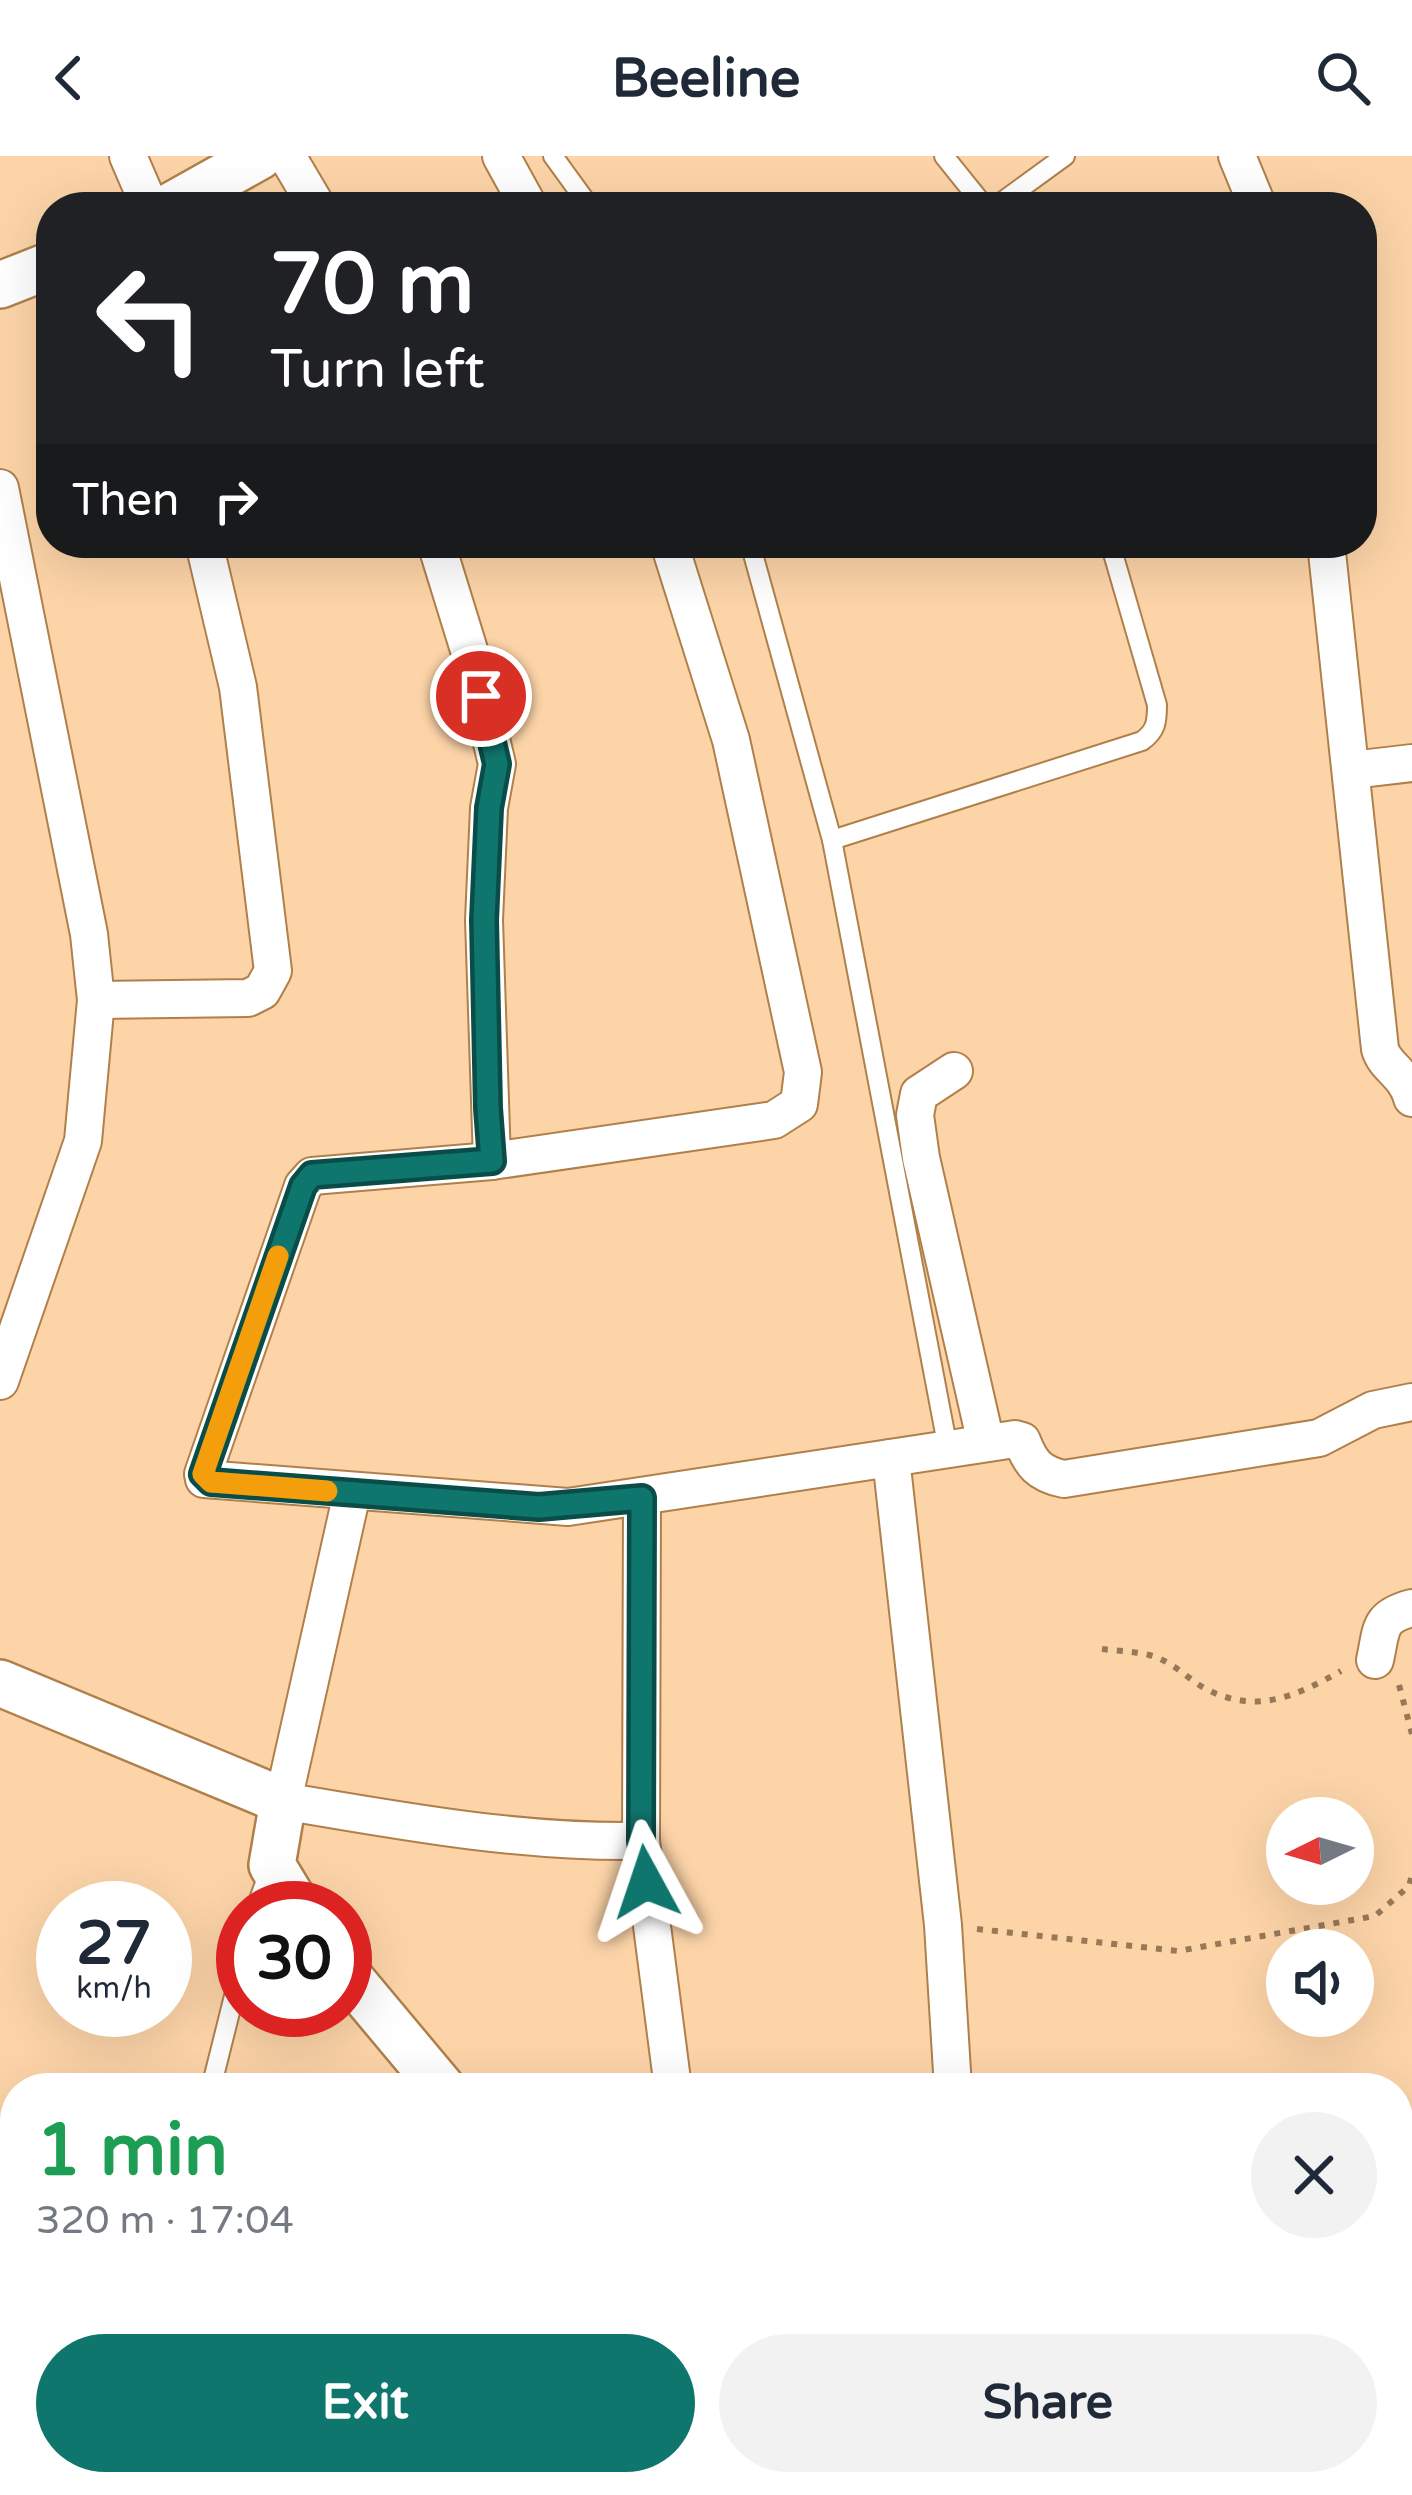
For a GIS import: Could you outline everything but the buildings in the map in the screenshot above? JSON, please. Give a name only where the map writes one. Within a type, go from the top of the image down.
[{"type":"street","points":[[128,156],[143,192]]},
{"type":"street","points":[[196,192],[260,156]]},
{"type":"street","points":[[287,156],[308,192]]},
{"type":"street","points":[[501,156],[521,192]]},
{"type":"street","points":[[1237,156],[1252,192]]},
{"type":"street","points":[[0,285],[36,271]]},
{"type":"street","points":[[0,488],[73,850],[96,1000],[82,1141],[0,1382]]},
{"type":"street","points":[[96,1000],[248,998],[262,992],[273,970],[238,688],[208,558]]},
{"type":"street","points":[[441,558],[473,662],[497,764],[489,808],[484,920],[492,1161]]},
{"type":"street","points":[[673,558],[731,740],[802,1072],[799,1104],[774,1120],[492,1161],[312,1175],[303,1186],[203,1474],[211,1482],[554,1507],[1022,1441],[1033,1466],[1047,1476],[1064,1479],[1319,1438],[1373,1410],[1412,1402]]},
{"type":"street","points":[[1328,558],[1380,1049],[1401,1059],[1412,1098]]},
{"type":"street","points":[[1352,770],[1412,763]]},
{"type":"street","points":[[954,1071],[919,1094],[915,1115],[986,1443]]},
{"type":"street","points":[[891,1458],[944,1925],[952,2073]]},
{"type":"street","points":[[282,1881],[272,1864],[283,1801],[352,1493]]},
{"type":"street","points":[[642,1498],[641,1841],[671,2073]]},
{"type":"street","points":[[1375,1660],[1384,1621],[1391,1613],[1412,1608]]},
{"type":"street","points":[[0,1683],[283,1801],[423,1825],[569,1842],[641,1841]]},
{"type":"street","points":[[372,2004],[429,2073]]},
{"type":"lane","points":[[553,156],[579,192]]},
{"type":"lane","points":[[944,156],[973,192]]},
{"type":"lane","points":[[1016,192],[1065,156]]},
{"type":"lane","points":[[754,558],[832,839],[948,1449]]},
{"type":"lane","points":[[832,839],[1142,741],[1151,734],[1157,723],[1157,705],[1114,558]]},
{"type":"lane","points":[[266,1881],[272,1864]]},
{"type":"lane","points":[[215,2073],[224,2037]]},
{"type":"path","points":[[1102,1649],[1149,1654],[1176,1665],[1206,1689],[1248,1702],[1292,1698],[1342,1670],[1375,1660],[1395,1671],[1412,1734]]},
{"type":"path","points":[[944,1925],[1178,1952],[1375,1916],[1409,1886],[1412,1875]]},
{"type":"slow traffic","points":[[278,1256],[203,1474],[211,1482],[327,1491]]},
{"type":"route","points":[[481,696],[497,764],[489,808],[484,920],[492,1161],[312,1175],[303,1186],[203,1474],[211,1482],[539,1507],[642,1498],[641,1841],[646,1882]]}]
